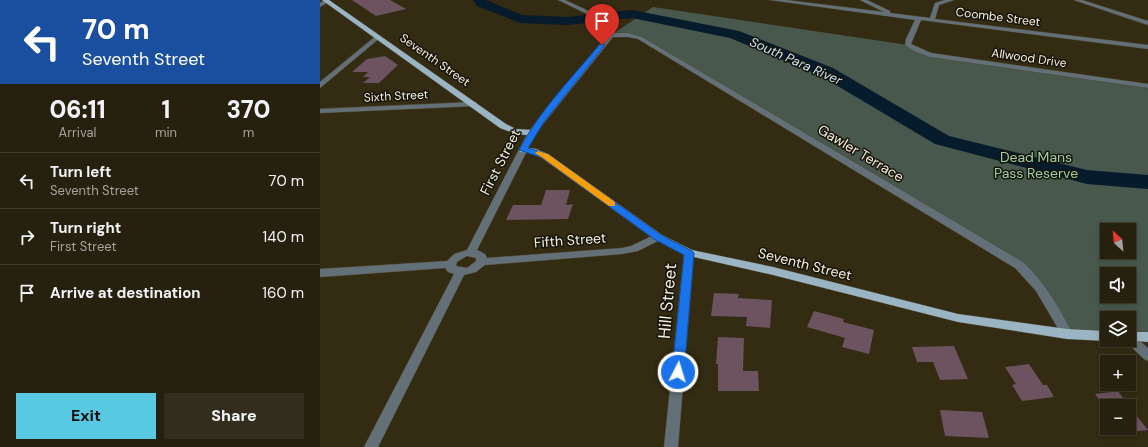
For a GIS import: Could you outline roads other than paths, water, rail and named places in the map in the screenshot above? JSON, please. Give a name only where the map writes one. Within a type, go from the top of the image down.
[{"type":"main road","name":"Seventh Street","points":[[324,2],[378,37],[503,126],[515,131],[532,132]]},
{"type":"main road","name":"Seventh Street","points":[[523,150],[533,151],[545,156],[658,237],[689,253],[772,271],[958,318],[1067,334],[1100,336]]},
{"type":"main road","points":[[1136,337],[1148,337]]},
{"type":"street","points":[[561,0],[599,17],[611,26],[611,35]]},
{"type":"street","name":"Coombe Street","points":[[773,0],[1148,47]]},
{"type":"street","points":[[863,0],[889,12],[890,15]]},
{"type":"street","points":[[932,20],[937,4],[952,0]]},
{"type":"street","points":[[1077,0],[1148,23]]},
{"type":"street","name":"Allwood Drive","points":[[919,18],[909,39],[908,45],[916,50],[942,57],[1148,86]]},
{"type":"street","name":"First Street","points":[[471,252],[532,132],[611,35]]},
{"type":"street","name":"Gawler Terrace","points":[[611,35],[628,35],[640,38],[1018,265],[1030,274],[1067,334]]},
{"type":"street","points":[[320,86],[378,37]]},
{"type":"street","name":"Sixth Street","points":[[320,111],[473,104]]},
{"type":"street","name":"Fifth Street","points":[[482,262],[622,252],[634,249],[658,237]]},
{"type":"street","points":[[320,273],[455,268],[471,270],[482,262],[481,256],[471,252],[457,256],[455,268],[371,447]]},
{"type":"street","name":"Hill Street","points":[[671,447],[689,253]]},
{"type":"street","points":[[1136,344],[1148,356]]},
{"type":"waterway","name":"South Para River","points":[[479,0],[482,3],[520,19],[567,21],[632,14],[734,34],[827,72],[942,140],[1087,177],[1148,182]]},
{"type":"park label","name":"Dead Mans Pass Reserve","points":[[1036,166]]}]
